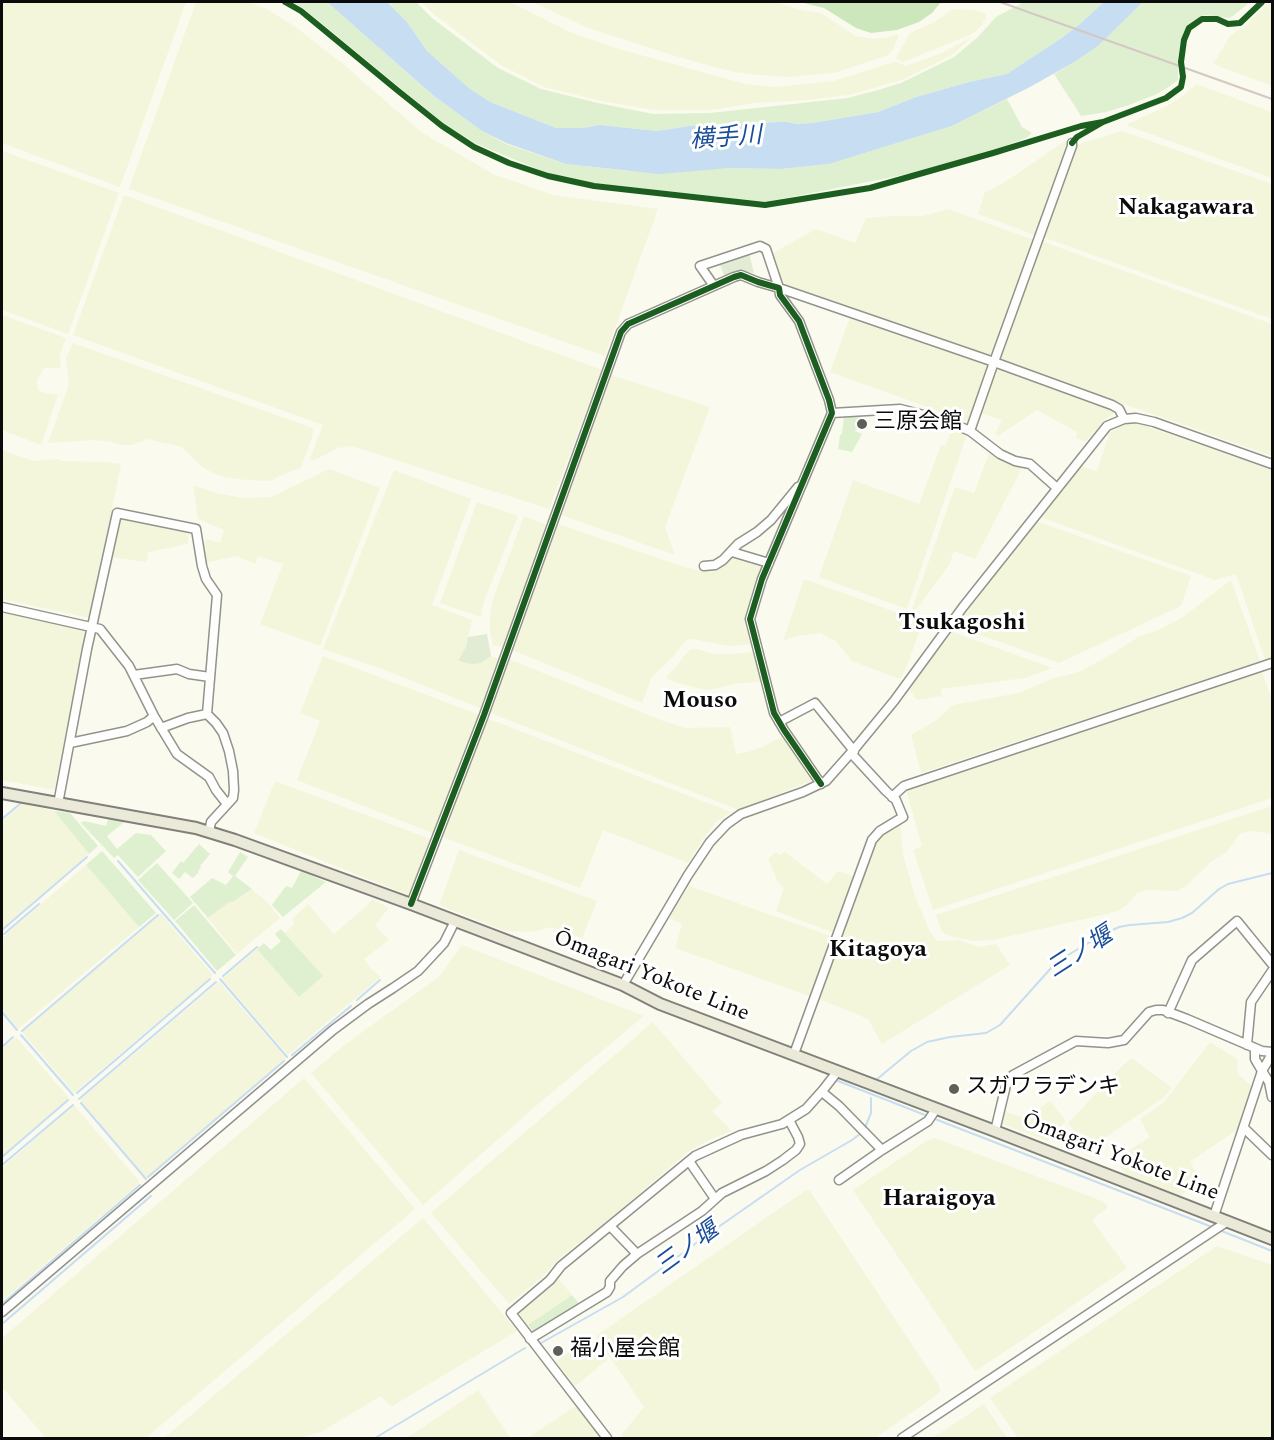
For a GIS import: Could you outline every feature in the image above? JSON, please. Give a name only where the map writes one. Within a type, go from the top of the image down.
[{"type":"main road","name":"Ōmagari Yokote Line","points":[[2,793],[209,832],[411,904],[623,985],[660,1004],[1272,1239]]},
{"type":"street","points":[[970,431],[1072,142]]},
{"type":"street","points":[[714,286],[700,266],[760,246],[766,249],[777,279],[780,296],[799,321],[832,413],[762,579],[750,619],[774,713],[821,784]]},
{"type":"street","points":[[411,904],[484,715],[621,332],[628,324],[741,275],[1112,405],[1119,409],[1124,419]]},
{"type":"street","points":[[832,413],[900,409],[947,422],[970,431],[999,454],[1030,464],[1057,488]]},
{"type":"street","points":[[623,985],[710,842],[741,814],[803,792],[826,781],[894,701],[963,607],[1107,426],[1124,419],[1136,418],[1154,422],[1272,464]]},
{"type":"street","points":[[704,566],[715,565],[723,560],[738,544],[771,520],[804,480]]},
{"type":"street","points":[[58,804],[92,627],[117,513],[196,528],[206,579],[217,595],[207,714],[223,733],[230,754],[234,790],[232,798],[211,822],[209,832]]},
{"type":"street","points":[[732,552],[770,563]]},
{"type":"street","points":[[2,607],[100,629],[129,666],[154,716],[177,754],[209,777],[227,804]]},
{"type":"street","points":[[892,797],[904,786],[1272,663]]},
{"type":"street","points":[[134,675],[177,669],[189,674],[210,677]]},
{"type":"street","points":[[779,722],[815,703],[852,752],[896,800],[903,817],[880,831],[872,840],[794,1054]]},
{"type":"street","points":[[161,728],[207,714]]},
{"type":"street","points":[[70,743],[127,731],[147,722],[154,716]]},
{"type":"street","points":[[2,1312],[333,1030],[418,970],[444,943],[455,921]]},
{"type":"street","points":[[1168,1013],[1192,960],[1237,921],[1272,964]]},
{"type":"street","points":[[1272,971],[1251,1002],[1251,1046],[1255,1059],[1269,1082],[1272,1097]]},
{"type":"street","points":[[994,1131],[1007,1081],[1014,1075],[1076,1041],[1124,1040],[1149,1012],[1163,1010],[1262,1051],[1272,1053],[1262,1071],[1214,1216]]},
{"type":"street","points":[[607,1438],[511,1313],[550,1280],[561,1266],[695,1156],[741,1135],[789,1120],[806,1109],[837,1072]]},
{"type":"street","points":[[822,1092],[882,1150]]},
{"type":"street","points":[[839,1180],[928,1120],[936,1109]]},
{"type":"street","points":[[530,1339],[607,1292],[614,1275],[637,1254],[702,1211],[722,1193],[766,1171],[796,1150],[800,1144],[789,1120]]},
{"type":"street","points":[[1244,1128],[1272,1155]]},
{"type":"street","points":[[689,1161],[715,1199]]},
{"type":"street","points":[[902,1438],[1228,1221]]},
{"type":"street","points":[[610,1226],[637,1254]]},
{"type":"green space","points":[[2,2],[186,2],[120,187],[2,143]]},
{"type":"green space","points":[[196,2],[248,2],[267,9],[294,26],[343,64],[421,132],[493,174],[553,195],[658,209],[605,356],[129,189]]},
{"type":"green space","points":[[292,2],[327,2],[434,96],[482,131],[506,144],[566,164],[629,171],[781,169],[829,164],[952,126],[1007,99],[1022,127],[1032,133],[1026,138],[1005,146],[913,173],[766,202],[593,183],[547,173],[475,143],[444,124],[303,8]]},
{"type":"green space","points":[[387,2],[416,2],[432,18],[498,68],[541,89],[653,114],[710,113],[848,98],[901,83],[954,57],[977,38],[996,17],[1024,2],[1104,2],[1063,37],[1007,74],[916,97],[878,112],[812,123],[778,122],[689,126],[657,131],[600,125],[556,128],[490,102],[469,88],[427,51],[407,22]]},
{"type":"green space","points":[[421,2],[510,2],[572,33],[619,49],[745,84],[775,87],[834,81],[896,62],[906,66],[942,53],[972,37],[952,55],[902,80],[848,95],[754,103],[712,110],[654,110],[601,101],[544,87],[501,65]]},
{"type":"green space","points":[[532,2],[775,2],[821,13],[855,36],[873,39],[898,34],[898,38],[888,55],[834,73],[788,77],[758,75],[734,72],[685,59],[610,35],[586,27]]},
{"type":"green space","points":[[800,2],[941,2],[932,13],[919,22],[897,30],[871,33],[856,28],[824,8]]},
{"type":"green space","points":[[1143,2],[1250,2],[1229,18],[1205,15],[1189,25],[1181,41],[1178,80],[1170,86],[1129,105],[1081,116],[1054,74],[1098,46]]},
{"type":"green space","points":[[1269,2],[1272,2],[1272,86],[1213,64],[1231,35],[1245,26]]},
{"type":"green space","points":[[956,9],[974,10],[986,15],[986,18],[972,34],[902,62],[896,58],[910,33]]},
{"type":"green space","points":[[1196,84],[1272,112],[1272,178],[1126,125],[1167,106]]},
{"type":"green space","points":[[1122,131],[1272,184],[1272,319],[1043,237],[1076,145]]},
{"type":"green space","points":[[1065,141],[1069,144],[1035,235],[978,214],[985,192],[1002,184]]},
{"type":"green space","points":[[2,151],[119,193],[68,334],[2,310]]},
{"type":"green space","points":[[124,195],[602,370],[549,509],[352,446],[338,448],[313,461],[310,458],[323,425],[73,335]]},
{"type":"green space","points":[[948,209],[1034,240],[993,357],[781,283],[773,253],[816,229],[855,243],[866,218],[923,216]]},
{"type":"green space","points":[[1041,241],[1272,324],[1272,456],[999,360]]},
{"type":"green space","points":[[749,253],[754,273],[742,272],[725,277],[719,263]]},
{"type":"green space","points":[[2,315],[66,338],[60,354],[61,368],[44,368],[37,380],[38,390],[58,395],[41,445],[2,430]]},
{"type":"green space","points":[[850,317],[989,366],[969,422],[830,372]]},
{"type":"green space","points":[[73,343],[310,427],[313,429],[312,437],[301,468],[270,481],[246,480],[224,477],[211,472],[201,466],[182,447],[147,439],[132,445],[94,440],[48,443],[69,384],[66,358]]},
{"type":"green space","points":[[996,367],[1116,412],[1104,420],[1085,442],[1076,438],[1077,432],[1037,410],[998,436],[995,434],[1002,420],[980,413]]},
{"type":"green space","points":[[611,375],[710,407],[665,527],[675,555],[561,515]]},
{"type":"green space","points":[[862,414],[855,431],[862,434],[852,452],[838,449],[844,415]]},
{"type":"green space","points":[[1136,423],[1272,470],[1272,657],[1265,660],[1236,574],[1215,580],[1040,517],[1081,466],[1097,471],[1110,432],[1125,424]]},
{"type":"green space","points":[[952,430],[967,434],[907,609],[819,577],[853,480],[919,504],[941,445],[945,446]]},
{"type":"green space","points":[[2,450],[33,461],[59,459],[59,461],[121,464],[90,618],[2,599]]},
{"type":"green space","points":[[990,451],[1009,463],[1022,464],[1020,472],[975,559],[954,551],[949,565],[916,610],[912,609],[955,487],[974,493]]},
{"type":"green space","points":[[329,469],[380,488],[320,646],[260,624],[283,564],[258,556],[255,564],[236,556],[205,563],[202,543],[206,542],[206,539],[220,543],[224,530],[198,519],[193,485],[216,493],[243,498],[272,497]]},
{"type":"green space","points":[[394,470],[471,499],[432,605],[472,620],[466,647],[458,662],[481,663],[491,656],[501,659],[482,709],[385,670],[323,649]]},
{"type":"green space","points":[[477,502],[518,516],[483,604],[481,617],[440,603]]},
{"type":"green space","points":[[120,516],[188,530],[188,544],[148,552],[145,562],[110,557]]},
{"type":"green space","points":[[524,516],[549,526],[503,647],[493,645],[490,617],[493,599]]},
{"type":"green space","points":[[1036,521],[1191,576],[1181,606],[1059,663],[956,626]]},
{"type":"green space","points":[[558,524],[684,567],[699,570],[714,568],[726,564],[733,555],[764,566],[745,625],[752,644],[729,646],[692,639],[686,640],[671,659],[652,677],[642,703],[512,650]]},
{"type":"green space","points":[[804,579],[923,622],[900,679],[852,661],[836,641],[820,633],[783,641]]},
{"type":"green space","points":[[1231,580],[1260,661],[921,773],[911,735],[937,720],[953,705],[1019,693],[1051,679],[1079,672],[1138,637],[1161,629],[1183,617]]},
{"type":"green space","points":[[2,610],[87,629],[54,790],[2,780]]},
{"type":"green space","points":[[953,632],[1052,668],[1025,678],[941,689],[942,696],[917,700],[908,688]]},
{"type":"green space","points":[[487,634],[491,656],[481,663],[471,664],[458,661],[466,647],[468,637]]},
{"type":"green space","points":[[691,649],[712,654],[755,652],[762,682],[739,683],[708,690],[671,681],[666,677]]},
{"type":"green space","points":[[323,656],[480,715],[435,834],[297,780],[320,721],[300,713]]},
{"type":"green space","points":[[508,659],[685,728],[730,727],[736,754],[762,747],[784,736],[813,780],[739,810],[488,712]]},
{"type":"green space","points":[[1262,671],[1272,701],[1272,798],[933,910],[913,850],[922,846],[906,790]]},
{"type":"green space","points":[[486,718],[731,812],[715,823],[688,863],[603,830],[580,888],[440,836]]},
{"type":"green space","points":[[275,781],[433,840],[410,896],[254,833]]},
{"type":"green space","points":[[23,803],[54,811],[89,854],[2,929],[2,821]]},
{"type":"green space","points":[[1272,806],[1272,834],[1254,831],[1240,833],[1226,853],[1212,861],[1178,891],[1147,890],[1138,893],[1126,906],[1115,912],[993,940],[975,941],[952,937],[942,932],[936,915]]},
{"type":"green space","points":[[54,811],[70,813],[98,846],[89,854]]},
{"type":"green space","points":[[108,819],[119,819],[124,822],[107,836],[117,849],[136,833],[151,835],[166,851],[138,877],[118,855],[114,858],[81,823],[84,821],[106,826]]},
{"type":"green space","points":[[900,824],[903,854],[915,896],[930,932],[938,941],[960,940],[978,947],[996,944],[1010,965],[882,1044],[868,1019],[817,998],[873,841]]},
{"type":"green space","points":[[199,844],[210,854],[193,878],[185,872],[179,879],[172,873]]},
{"type":"green space","points":[[459,850],[597,901],[582,938],[552,927],[531,932],[505,931],[439,905]]},
{"type":"green space","points":[[102,851],[156,913],[139,927],[86,865]]},
{"type":"green space","points":[[240,852],[248,857],[235,876],[252,889],[233,902],[229,902],[208,918],[190,897],[212,878],[226,885],[233,876],[228,872]]},
{"type":"green space","points":[[776,852],[780,855],[785,852],[827,884],[838,871],[855,877],[834,933],[776,911],[784,888],[778,882],[768,859]]},
{"type":"green space","points":[[157,863],[193,903],[174,920],[138,880]]},
{"type":"green space","points":[[86,865],[139,927],[18,1029],[2,1009],[2,938]]},
{"type":"green space","points":[[301,871],[326,882],[283,917],[272,905],[286,886],[292,888]]},
{"type":"green space","points":[[689,886],[833,937],[812,997],[675,948],[682,924],[669,918]]},
{"type":"green space","points":[[252,889],[280,918],[237,954],[208,918],[229,901],[234,902]]},
{"type":"green space","points":[[372,899],[389,908],[375,925],[389,940],[364,959],[381,977],[288,1055],[222,979],[257,949],[300,996],[322,976],[285,933],[295,923],[292,919],[308,904],[334,934]]},
{"type":"green space","points":[[194,905],[236,955],[217,971],[175,921]]},
{"type":"green space","points":[[161,914],[213,975],[74,1093],[22,1032]]},
{"type":"green space","points":[[281,929],[323,976],[299,997],[257,949],[264,943],[271,950],[281,941],[275,934]]},
{"type":"green space","points":[[462,945],[644,1016],[544,1099],[423,1205],[311,1073],[347,1043],[439,977]]},
{"type":"green space","points":[[219,982],[286,1058],[146,1178],[80,1100]]},
{"type":"green space","points":[[653,1022],[722,1103],[712,1111],[732,1131],[689,1151],[599,1228],[563,1255],[542,1277],[509,1304],[431,1213]]},
{"type":"green space","points":[[16,1037],[69,1098],[2,1156],[2,1049]]},
{"type":"green space","points":[[1210,1042],[1238,1060],[1239,1075],[1253,1087],[1238,1129],[1190,1162],[1201,1180],[1178,1198],[1127,1179],[1117,1158],[1150,1137],[1140,1119],[1164,1102]]},
{"type":"green space","points":[[1132,1058],[1172,1088],[1163,1098],[1088,1149],[1068,1123]]},
{"type":"green space","points":[[304,1078],[415,1209],[146,1438],[46,1438],[2,1387],[2,1338]]},
{"type":"green space","points":[[1050,1101],[1066,1121],[1047,1141],[1002,1124],[1004,1112],[1026,1118]]},
{"type":"green space","points":[[74,1105],[139,1181],[139,1184],[2,1301],[2,1168]]},
{"type":"green space","points":[[935,1138],[1102,1201],[1107,1208],[1092,1220],[1127,1268],[975,1371],[853,1190],[928,1140]]},
{"type":"green space","points":[[806,1190],[810,1191],[940,1387],[940,1391],[875,1438],[621,1438],[644,1407],[596,1336]]},
{"type":"green space","points":[[423,1218],[517,1331],[391,1407],[381,1396],[321,1432],[299,1438],[164,1438]]},
{"type":"green space","points":[[1217,1246],[1272,1265],[1272,1438],[1018,1438],[990,1398]]},
{"type":"green space","points":[[557,1277],[572,1295],[528,1325],[520,1316],[519,1311]]},
{"type":"green space","points":[[572,1295],[580,1305],[533,1331],[528,1325]]},
{"type":"green space","points":[[591,1338],[607,1360],[574,1387],[556,1361]]},
{"type":"green space","points":[[478,1390],[510,1438],[406,1438],[426,1425]]},
{"type":"green space","points":[[984,1404],[1007,1438],[932,1438]]},
{"type":"green space","points":[[576,1406],[601,1438],[528,1438]]},
{"type":"water","name":"横手川","points":[[327,2],[387,2],[407,22],[427,51],[469,88],[490,102],[556,128],[600,125],[657,131],[689,126],[778,122],[812,123],[878,112],[916,97],[1007,74],[1063,37],[1104,2],[1143,2],[1098,46],[1076,61],[952,126],[829,164],[781,169],[730,168],[659,174],[566,164],[506,143],[482,131],[434,96]]},
{"type":"waterway","points":[[2,819],[21,803]]},
{"type":"waterway","points":[[2,930],[87,857]]},
{"type":"waterway","points":[[118,861],[215,973]]},
{"type":"waterway","name":"三ノ堰","points":[[876,1080],[911,1051],[927,1042],[986,1033],[1000,1025],[1052,967],[1102,935],[1119,927],[1168,922],[1182,918],[1192,913],[1228,884],[1272,873]]},
{"type":"waterway","points":[[4,934],[39,904]]},
{"type":"waterway","points":[[22,1031],[158,915]]},
{"type":"waterway","points":[[223,976],[257,947]]},
{"type":"waterway","points":[[77,1093],[210,979]]},
{"type":"waterway","points":[[220,979],[287,1057]]},
{"type":"waterway","points":[[357,1000],[380,980]]},
{"type":"waterway","points":[[79,1099],[216,982]]},
{"type":"waterway","points":[[292,1055],[351,1006]]},
{"type":"waterway","points":[[2,1012],[17,1030]]},
{"type":"waterway","points":[[21,1035],[73,1095]]},
{"type":"waterway","points":[[2,1047],[13,1037]]},
{"type":"waterway","points":[[148,1177],[284,1061]]},
{"type":"waterway","points":[[838,1081],[925,1115]]},
{"type":"waterway","name":"三ノ堰","points":[[864,1130],[871,1113],[871,1098]]},
{"type":"waterway","points":[[2,1157],[68,1100]]},
{"type":"waterway","points":[[81,1103],[146,1179]]},
{"type":"waterway","points":[[2,1165],[73,1105]]},
{"type":"waterway","points":[[935,1119],[1212,1227]]},
{"type":"waterway","name":"三ノ堰","points":[[541,1343],[623,1297],[800,1170],[860,1134]]},
{"type":"waterway","points":[[2,1304],[140,1185]]},
{"type":"waterway","points":[[2,1324],[151,1196]]},
{"type":"waterway","points":[[1219,1230],[1272,1251]]},
{"type":"waterway","name":"三ノ堰","points":[[375,1438],[525,1348]]},
{"type":"railway","points":[[1000,2],[1272,99]]},
{"type":"cycle path","points":[[285,2],[301,11],[442,126],[474,147],[509,163],[548,176],[594,186],[765,205],[870,188],[1081,126],[1103,122]]},
{"type":"cycle path","points":[[1072,143],[1077,137],[1103,122],[1166,98],[1181,87],[1183,77],[1181,62],[1184,40],[1189,28],[1202,19],[1217,19],[1228,24],[1240,23],[1262,2]]},
{"type":"cycle path","points":[[411,904],[484,715],[621,332],[628,324],[741,275],[779,288],[780,295],[799,321],[832,413],[762,579],[750,619],[774,713],[821,784]]},
{"type":"place","name":"三原会館","points":[[862,424]]},
{"type":"place","name":"スガワラデンキ","points":[[954,1089]]},
{"type":"place","name":"福小屋会館","points":[[558,1351]]},
{"type":"district","name":"Nakagawara","points":[[1186,209]]},
{"type":"district","name":"Tsukagoshi","points":[[962,624]]},
{"type":"district","name":"Mouso","points":[[700,702]]},
{"type":"district","name":"Kitagoya","points":[[878,951]]},
{"type":"district","name":"Haraigoya","points":[[939,1200]]}]
